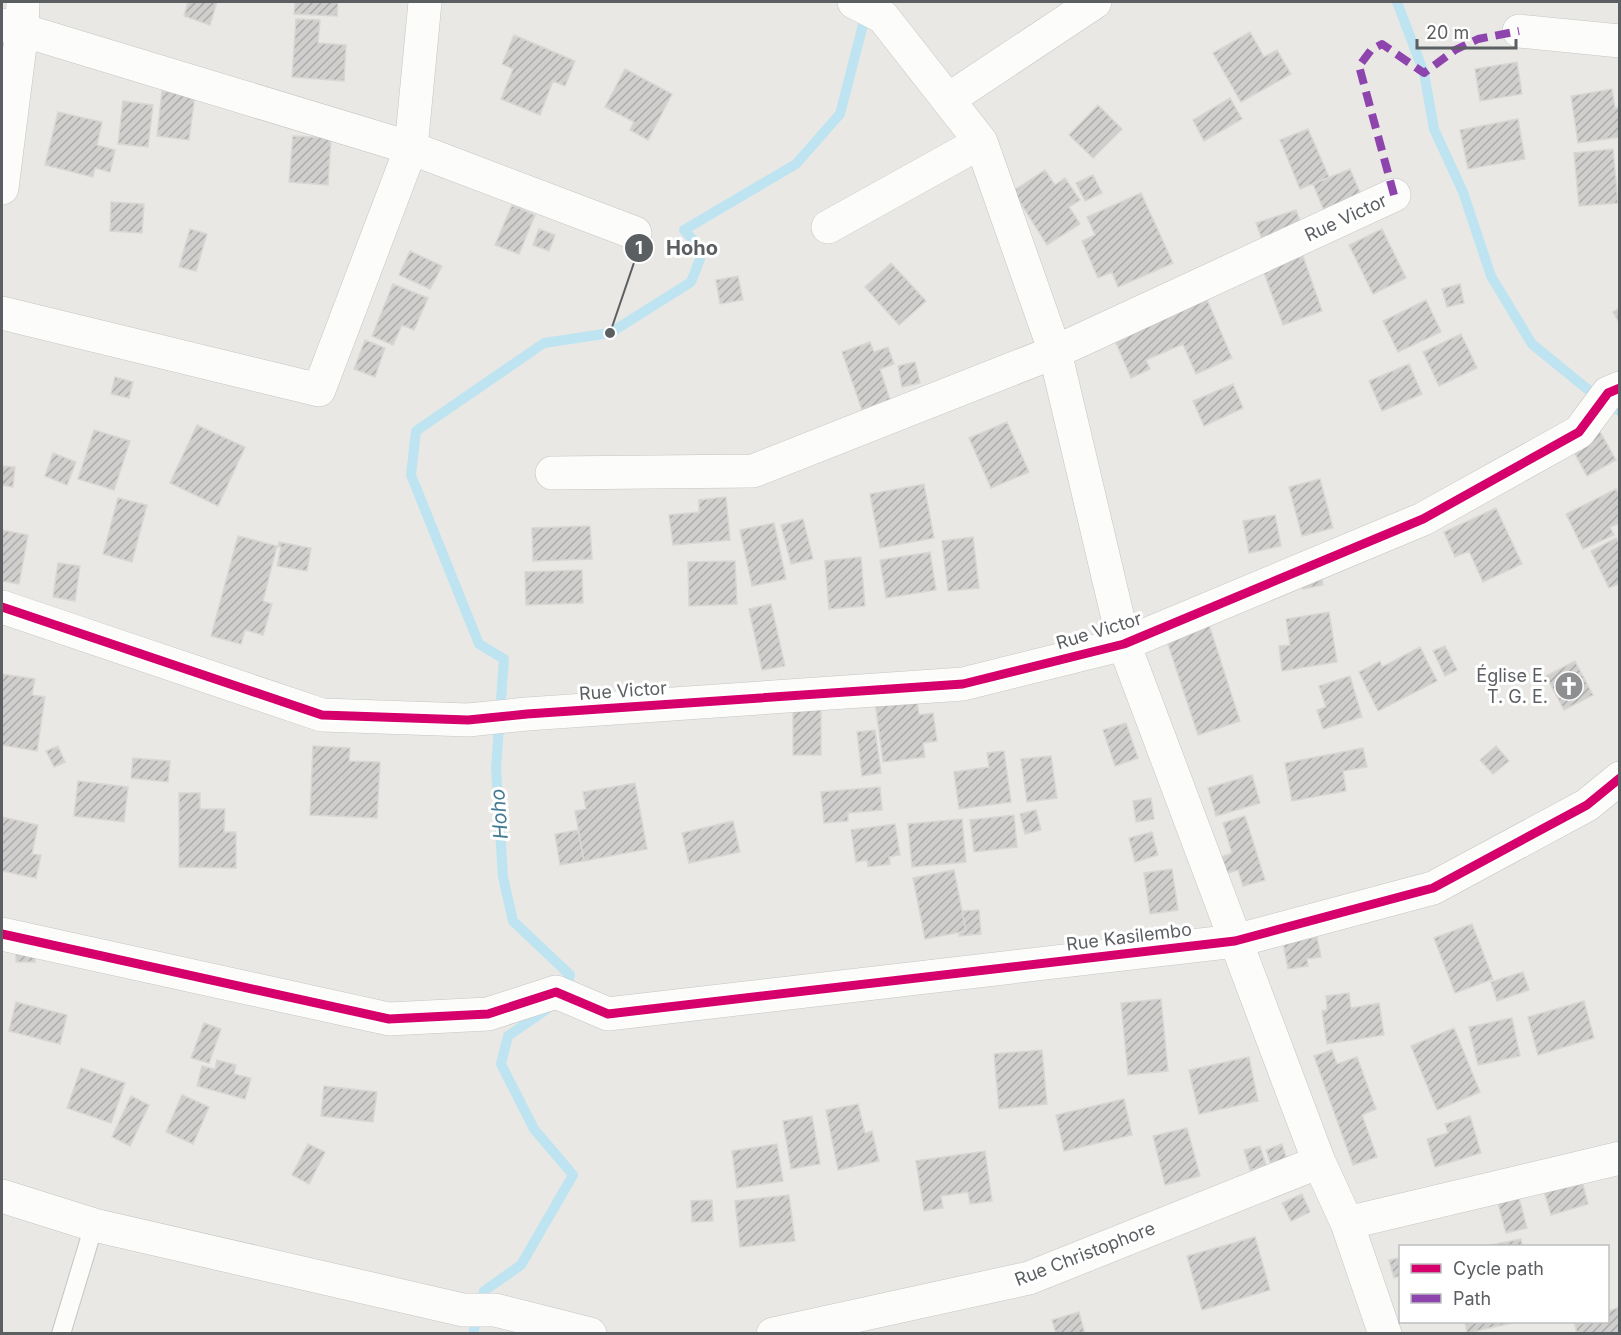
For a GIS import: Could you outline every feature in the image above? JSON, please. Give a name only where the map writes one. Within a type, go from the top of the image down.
[{"type":"street","points":[[2,313],[319,390],[411,148],[425,2]]},
{"type":"street","points":[[854,2],[883,17],[981,142],[1055,352],[1124,644],[1319,1162],[1347,1222],[1385,1334]]},
{"type":"street","points":[[949,99],[1095,2]]},
{"type":"street","points":[[2,188],[16,19],[411,148],[635,232]]},
{"type":"street","points":[[1519,31],[1620,41]]},
{"type":"street","points":[[828,227],[981,142]]},
{"type":"street","name":"Rue Victor","points":[[552,473],[753,471],[1055,352],[1394,195]]},
{"type":"street","name":"Rue Victor","points":[[2,607],[322,715],[468,720],[963,684],[1124,644],[1423,519],[1579,432],[1614,391]]},
{"type":"street","name":"Rue Kasilembo","points":[[2,934],[389,1019],[488,1014],[556,992],[608,1014],[1235,941],[1433,888],[1587,805],[1620,778]]},
{"type":"street","points":[[1347,1222],[1620,1158]]},
{"type":"street","name":"Rue Christophore","points":[[772,1334],[1029,1278],[1319,1162]]},
{"type":"street","points":[[2,1196],[94,1225],[463,1310],[495,1310],[591,1334]]},
{"type":"lane","points":[[61,1334],[94,1225]]},
{"type":"building","points":[[188,2],[217,2],[210,25],[184,16]]},
{"type":"building","points":[[295,2],[338,2],[337,16],[294,14]]},
{"type":"building","points":[[296,19],[320,20],[318,43],[346,45],[344,81],[292,77]]},
{"type":"building","points":[[1250,32],[1264,57],[1277,50],[1291,74],[1241,102],[1213,53]]},
{"type":"building","points":[[514,35],[575,61],[565,86],[553,81],[540,115],[501,99],[513,69],[502,64]]},
{"type":"building","points":[[1517,62],[1522,94],[1480,101],[1475,69]]},
{"type":"building","points":[[625,69],[672,94],[648,140],[630,130],[634,122],[605,107]]},
{"type":"building","points":[[1612,89],[1615,108],[1620,107],[1620,137],[1578,143],[1571,96]]},
{"type":"building","points":[[162,91],[195,95],[189,140],[157,136]]},
{"type":"building","points":[[1230,98],[1242,119],[1204,141],[1193,120]]},
{"type":"building","points":[[123,101],[153,105],[148,147],[118,144]]},
{"type":"building","points":[[1098,105],[1122,129],[1093,158],[1069,135]]},
{"type":"building","points":[[58,112],[102,122],[97,145],[115,150],[110,172],[95,168],[93,177],[45,165]]},
{"type":"building","points":[[1518,119],[1525,159],[1468,169],[1460,130]]},
{"type":"building","points":[[1308,129],[1329,177],[1300,189],[1280,140]]},
{"type":"building","points":[[293,136],[331,138],[328,185],[289,182]]},
{"type":"building","points":[[1613,149],[1618,203],[1579,206],[1574,153]]},
{"type":"building","points":[[1350,169],[1362,197],[1325,213],[1313,184]]},
{"type":"building","points":[[1045,170],[1055,185],[1065,178],[1080,200],[1069,207],[1080,224],[1047,245],[1013,191]]},
{"type":"building","points":[[1093,175],[1102,193],[1085,201],[1076,183]]},
{"type":"building","points":[[1141,193],[1173,263],[1118,287],[1112,272],[1098,278],[1082,241],[1095,235],[1087,217]]},
{"type":"building","points":[[111,202],[144,204],[142,233],[110,231]]},
{"type":"building","points":[[512,205],[535,215],[519,254],[495,245]]},
{"type":"building","points":[[1296,210],[1304,232],[1264,245],[1256,223]]},
{"type":"building","points":[[190,229],[207,234],[196,271],[179,267]]},
{"type":"building","points":[[539,229],[555,235],[549,251],[533,245]]},
{"type":"building","points":[[1382,229],[1406,278],[1373,294],[1349,245]]},
{"type":"building","points":[[410,251],[442,266],[430,289],[399,275]]},
{"type":"building","points":[[1303,256],[1322,311],[1283,325],[1263,270]]},
{"type":"building","points":[[891,263],[926,301],[899,325],[865,287]]},
{"type":"building","points":[[738,276],[743,300],[720,304],[716,280]]},
{"type":"building","points":[[393,284],[428,298],[414,330],[402,325],[393,345],[372,336]]},
{"type":"building","points":[[1460,284],[1464,303],[1447,307],[1442,289]]},
{"type":"building","points":[[1206,297],[1232,358],[1196,374],[1183,344],[1146,360],[1150,369],[1131,378],[1114,338]]},
{"type":"building","points":[[1426,300],[1441,332],[1398,352],[1383,321]]},
{"type":"building","points":[[1620,308],[1620,324],[1613,312]]},
{"type":"building","points":[[1461,334],[1477,368],[1439,386],[1423,352]]},
{"type":"building","points":[[365,340],[385,348],[375,377],[354,369]]},
{"type":"building","points":[[870,342],[874,352],[888,347],[894,364],[880,369],[890,400],[862,410],[842,352]]},
{"type":"building","points":[[915,362],[920,383],[902,387],[898,366]]},
{"type":"building","points":[[1409,364],[1422,394],[1382,411],[1369,381]]},
{"type":"building","points":[[115,377],[133,382],[129,398],[111,394]]},
{"type":"building","points":[[1233,384],[1243,408],[1204,426],[1193,401]]},
{"type":"building","points":[[1007,422],[1029,472],[991,488],[969,438]]},
{"type":"building","points":[[1595,423],[1616,460],[1587,476],[1567,439]]},
{"type":"building","points":[[197,425],[245,447],[218,506],[170,483]]},
{"type":"building","points":[[94,430],[130,441],[114,490],[78,479]]},
{"type":"building","points":[[53,453],[76,462],[67,485],[45,476]]},
{"type":"building","points":[[2,466],[15,467],[13,487],[2,485]]},
{"type":"building","points":[[1320,479],[1333,528],[1302,536],[1289,487]]},
{"type":"building","points":[[924,484],[934,538],[880,548],[870,494]]},
{"type":"building","points":[[1616,489],[1620,496],[1620,523],[1610,527],[1614,535],[1583,549],[1566,514]]},
{"type":"building","points":[[726,497],[730,540],[673,545],[669,515],[699,512],[699,500]]},
{"type":"building","points":[[118,498],[147,505],[132,562],[103,554]]},
{"type":"building","points":[[1496,508],[1522,564],[1483,582],[1469,551],[1455,557],[1444,532]]},
{"type":"building","points":[[1275,515],[1281,546],[1249,553],[1243,521]]},
{"type":"building","points":[[803,519],[813,559],[791,564],[781,525]]},
{"type":"building","points":[[774,523],[786,579],[752,586],[740,530]]},
{"type":"building","points":[[590,526],[592,559],[533,561],[532,528]]},
{"type":"building","points":[[2,530],[28,535],[19,584],[2,581]]},
{"type":"building","points":[[238,536],[277,546],[263,601],[272,604],[263,635],[245,630],[241,644],[211,636]]},
{"type":"building","points":[[973,537],[979,588],[948,591],[942,541]]},
{"type":"building","points":[[1616,538],[1620,545],[1620,583],[1609,588],[1591,551]]},
{"type":"building","points":[[279,542],[311,548],[307,571],[277,566],[281,547],[278,547]]},
{"type":"building","points":[[930,552],[936,590],[886,598],[880,560]]},
{"type":"building","points":[[861,557],[865,606],[829,609],[825,561]]},
{"type":"building","points":[[735,561],[737,604],[689,606],[688,562]]},
{"type":"building","points":[[58,563],[80,566],[75,601],[53,597]]},
{"type":"building","points":[[1320,567],[1323,585],[1303,589],[1299,571]]},
{"type":"building","points":[[582,570],[583,603],[526,605],[525,572]]},
{"type":"building","points":[[1202,603],[1240,721],[1198,735],[1159,617]]},
{"type":"building","points":[[771,604],[785,666],[762,670],[749,609]]},
{"type":"building","points":[[1329,612],[1337,662],[1282,671],[1279,646],[1290,645],[1286,619]]},
{"type":"building","points":[[1445,646],[1457,670],[1445,676],[1433,651]]},
{"type":"building","points":[[1420,647],[1437,681],[1378,711],[1359,672],[1380,661],[1382,667]]},
{"type":"building","name":"Église E. T. G. E.","points":[[1575,661],[1593,695],[1564,710],[1546,676]]},
{"type":"building","points":[[2,674],[35,679],[32,695],[45,697],[37,751],[2,745]]},
{"type":"building","points":[[1350,676],[1362,717],[1323,729],[1317,710],[1326,707],[1319,686]]},
{"type":"building","points":[[916,695],[919,715],[933,713],[937,741],[923,743],[925,757],[883,762],[875,701]]},
{"type":"building","points":[[793,709],[821,709],[821,755],[793,755]]},
{"type":"building","points":[[1126,723],[1138,758],[1115,766],[1103,730]]},
{"type":"building","points":[[875,730],[881,773],[862,776],[857,732]]},
{"type":"building","points":[[58,746],[65,762],[54,767],[46,751]]},
{"type":"building","points":[[313,746],[350,748],[349,761],[380,762],[377,818],[310,815]]},
{"type":"building","points":[[1496,746],[1509,761],[1493,774],[1480,760]]},
{"type":"building","points":[[1363,748],[1367,767],[1343,771],[1346,791],[1292,801],[1285,763]]},
{"type":"building","points":[[1004,751],[1011,802],[959,809],[954,772],[989,767],[987,753]]},
{"type":"building","points":[[1051,756],[1057,798],[1027,802],[1021,759]]},
{"type":"building","points":[[133,758],[170,761],[168,782],[131,778]]},
{"type":"building","points":[[1252,775],[1260,803],[1216,816],[1208,788]]},
{"type":"building","points":[[78,781],[128,787],[124,822],[74,816]]},
{"type":"building","points":[[635,783],[647,849],[584,861],[575,811],[586,809],[583,792]]},
{"type":"building","points":[[880,787],[882,810],[848,813],[848,821],[824,823],[821,792]]},
{"type":"building","points":[[179,793],[200,793],[200,809],[225,809],[224,832],[236,832],[236,868],[179,867]]},
{"type":"building","points":[[1151,798],[1154,819],[1136,822],[1133,801]]},
{"type":"building","points":[[1036,810],[1041,830],[1025,834],[1020,814]]},
{"type":"building","points":[[1014,815],[1017,847],[974,852],[970,820]]},
{"type":"building","points":[[1245,816],[1265,880],[1243,886],[1238,870],[1221,875],[1216,859],[1232,853],[1223,823]]},
{"type":"building","points":[[2,817],[38,825],[32,854],[41,855],[36,878],[2,871]]},
{"type":"building","points":[[962,819],[966,862],[912,867],[908,824]]},
{"type":"building","points":[[733,821],[740,852],[689,863],[682,833]]},
{"type":"building","points":[[895,824],[900,855],[889,857],[890,864],[868,867],[867,860],[856,862],[851,830]]},
{"type":"building","points":[[578,830],[584,861],[560,865],[555,834]]},
{"type":"building","points":[[1152,832],[1158,855],[1135,862],[1129,838]]},
{"type":"building","points":[[1172,869],[1178,910],[1150,914],[1144,873]]},
{"type":"building","points":[[954,870],[966,931],[925,939],[913,878]]},
{"type":"building","points":[[979,910],[981,934],[959,936],[959,933],[966,931],[962,911]]},
{"type":"building","points":[[1472,924],[1493,979],[1455,993],[1434,938]]},
{"type":"building","points":[[35,936],[35,962],[16,962],[16,937]]},
{"type":"building","points":[[1317,937],[1321,957],[1307,959],[1308,966],[1288,969],[1283,943]]},
{"type":"building","points":[[1523,972],[1529,990],[1497,1001],[1491,982]]},
{"type":"building","points":[[1349,993],[1351,1008],[1379,1003],[1384,1035],[1327,1044],[1322,1011],[1327,1010],[1326,996]]},
{"type":"building","points":[[1161,999],[1168,1071],[1128,1075],[1121,1003]]},
{"type":"building","points":[[1584,1001],[1594,1038],[1538,1055],[1528,1017]]},
{"type":"building","points":[[16,1002],[67,1015],[60,1044],[9,1031]]},
{"type":"building","points":[[1512,1018],[1520,1056],[1478,1065],[1469,1027]]},
{"type":"building","points":[[204,1023],[221,1029],[209,1063],[191,1058]]},
{"type":"building","points":[[1454,1028],[1480,1092],[1437,1110],[1411,1046]]},
{"type":"building","points":[[1042,1050],[1047,1104],[999,1109],[994,1054]]},
{"type":"building","points":[[1332,1050],[1337,1064],[1357,1057],[1376,1109],[1362,1115],[1377,1157],[1353,1165],[1314,1056]]},
{"type":"building","points":[[1249,1057],[1258,1101],[1199,1114],[1189,1070]]},
{"type":"building","points":[[217,1060],[236,1065],[234,1074],[251,1078],[245,1099],[197,1086],[202,1066],[215,1069]]},
{"type":"building","points":[[81,1068],[125,1083],[111,1123],[67,1108]]},
{"type":"building","points":[[324,1086],[377,1092],[373,1122],[321,1116]]},
{"type":"building","points":[[182,1095],[209,1107],[193,1144],[166,1132]]},
{"type":"building","points":[[131,1096],[149,1105],[130,1146],[112,1137]]},
{"type":"building","points":[[1124,1099],[1132,1135],[1064,1151],[1056,1115]]},
{"type":"building","points":[[858,1104],[865,1133],[872,1131],[879,1161],[838,1170],[826,1110]]},
{"type":"building","points":[[812,1116],[820,1164],[791,1169],[783,1121]]},
{"type":"building","points":[[1470,1116],[1481,1153],[1435,1167],[1427,1139],[1448,1133],[1445,1124]]},
{"type":"building","points":[[1187,1128],[1200,1176],[1165,1185],[1153,1136]]},
{"type":"building","points":[[308,1144],[325,1152],[309,1184],[292,1175]]},
{"type":"building","points":[[777,1144],[783,1181],[737,1188],[732,1151]]},
{"type":"building","points":[[1282,1144],[1289,1166],[1273,1171],[1266,1150]]},
{"type":"building","points":[[1260,1146],[1266,1165],[1250,1170],[1244,1150]]},
{"type":"building","points":[[985,1151],[992,1201],[970,1204],[968,1192],[941,1196],[943,1208],[924,1211],[916,1161]]},
{"type":"building","points":[[1582,1181],[1588,1204],[1551,1215],[1544,1191]]},
{"type":"building","points":[[1302,1194],[1310,1212],[1291,1221],[1282,1203]]},
{"type":"building","points":[[1518,1194],[1527,1228],[1506,1233],[1497,1199]]},
{"type":"building","points":[[789,1195],[795,1241],[740,1247],[735,1201]]},
{"type":"building","points":[[712,1200],[713,1221],[692,1222],[691,1201]]},
{"type":"building","points":[[1255,1237],[1270,1290],[1202,1310],[1187,1256]]},
{"type":"building","points":[[1521,1239],[1522,1245],[1491,1245]]},
{"type":"building","points":[[1399,1258],[1399,1276],[1394,1278],[1389,1260]]},
{"type":"building","points":[[1620,1307],[1620,1334],[1577,1334],[1574,1323],[1609,1323],[1609,1311]]},
{"type":"building","points":[[1079,1312],[1085,1334],[1056,1334],[1052,1320]]},
{"type":"building","points":[[1465,1323],[1512,1323],[1467,1333]]},
{"type":"waterway","points":[[1397,2],[1424,73],[1434,129],[1463,192],[1491,276],[1532,344],[1586,388],[1620,411]]},
{"type":"waterway","name":"Hoho","points":[[566,993],[570,975],[513,921],[503,877],[496,768],[504,659],[479,644],[411,475],[416,431],[544,343],[610,333],[691,282],[703,251],[684,230],[796,164],[840,114],[866,13]]},
{"type":"waterway","name":"Hoho","points":[[473,1334],[484,1291],[521,1265],[573,1175],[534,1129],[501,1064],[508,1036],[550,1007]]},
{"type":"marked path","points":[[1394,195],[1359,66],[1371,50],[1382,44],[1424,73],[1455,50],[1478,39],[1519,31]]},
{"type":"cycle path","points":[[2,607],[322,715],[468,720],[963,684],[1124,644],[1423,519],[1579,432],[1608,393],[1620,388]]},
{"type":"cycle path","points":[[2,934],[389,1019],[488,1014],[556,992],[608,1014],[1235,941],[1433,888],[1587,805],[1620,778]]},
{"type":"place","name":"Hoho","points":[[610,333]]},
{"type":"place","name":"Église E. T. G. E.","points":[[1569,686]]}]
